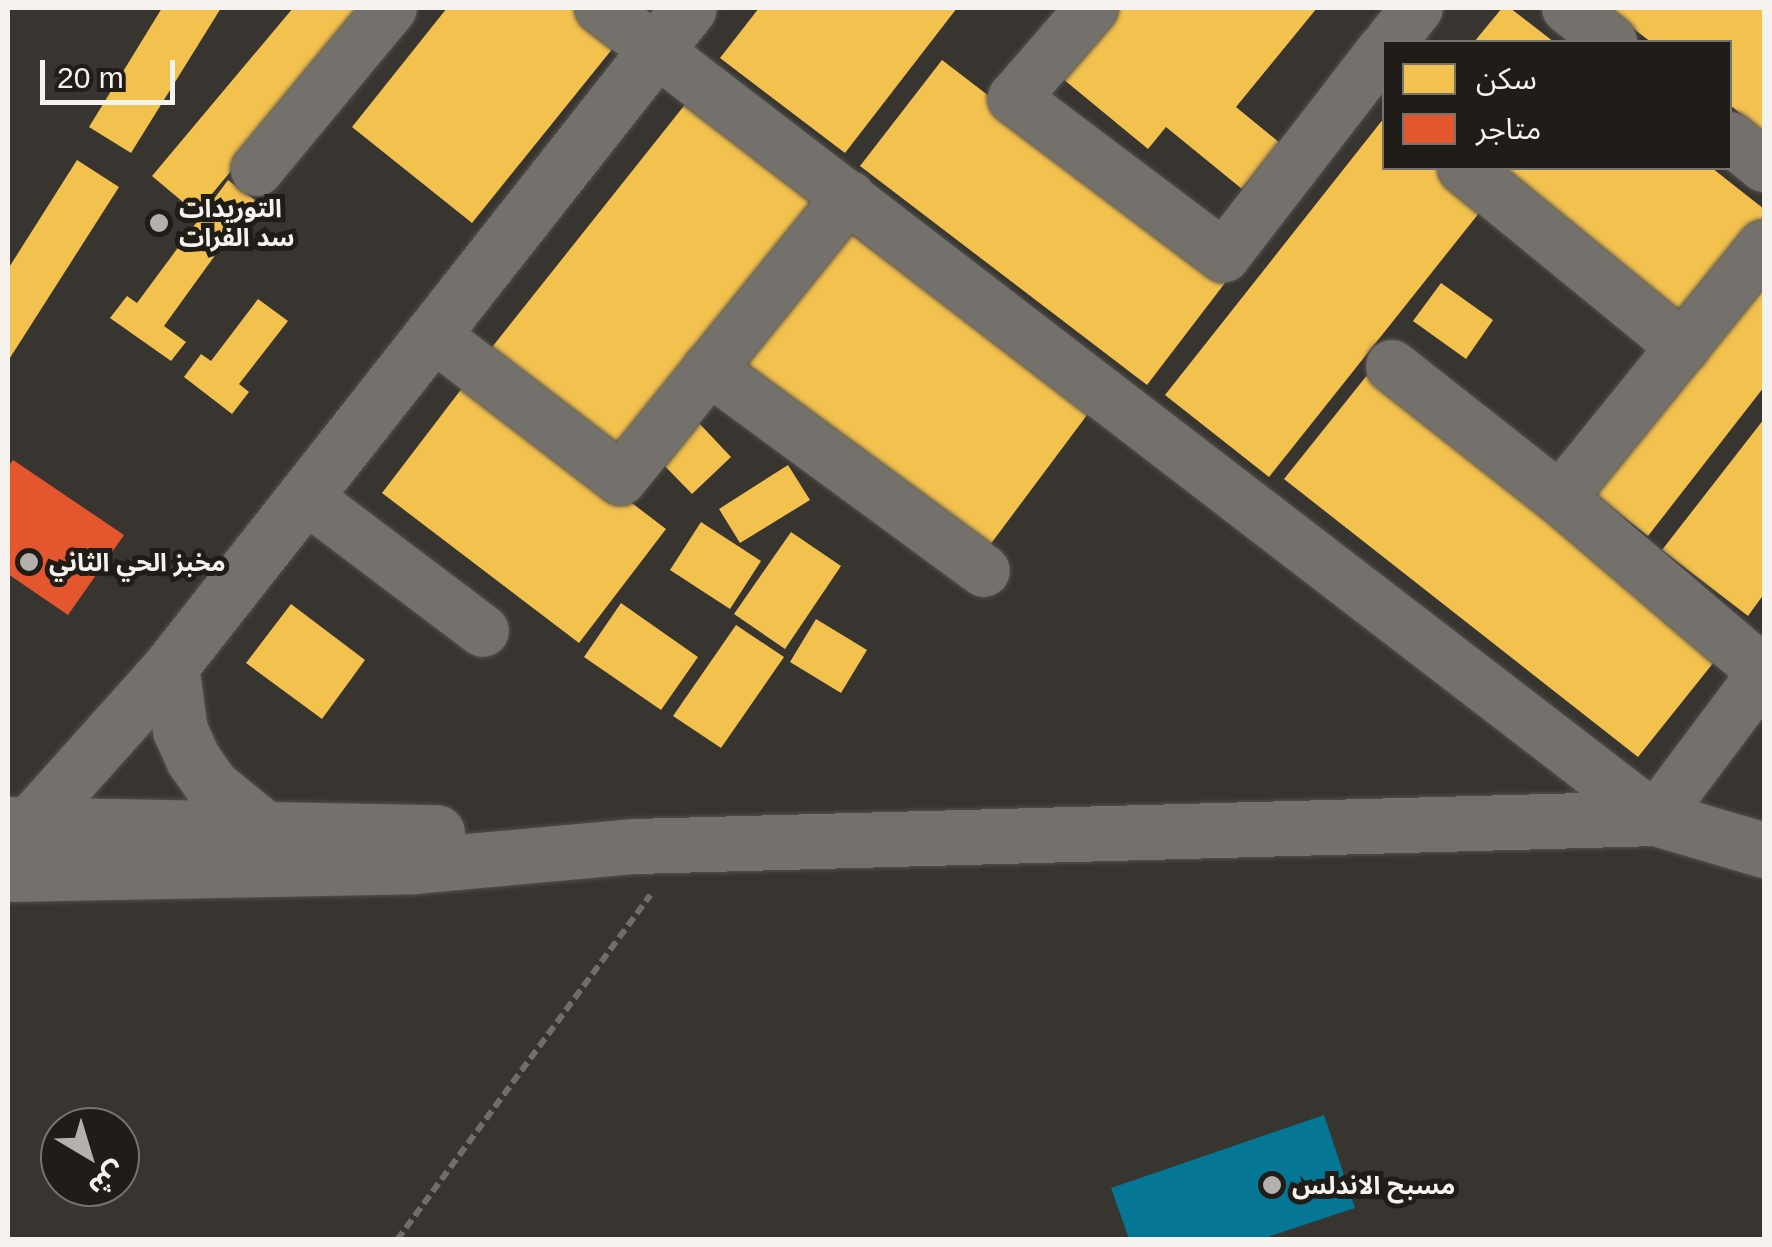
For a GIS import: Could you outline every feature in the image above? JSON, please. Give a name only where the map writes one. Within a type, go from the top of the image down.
[{"type":"main road","points":[[13,848],[170,666],[673,28]]},
{"type":"main road","points":[[170,666],[180,730],[193,759],[212,786],[261,826]]},
{"type":"main road","points":[[13,848],[414,866],[660,846],[1654,818],[1764,850]]},
{"type":"main road","points":[[13,848],[261,826],[419,830],[660,846]]},
{"type":"street","points":[[257,170],[391,8]]},
{"type":"street","points":[[601,8],[673,28],[848,196],[1654,818],[1764,673],[1560,498],[1392,366]]},
{"type":"street","points":[[1092,8],[1014,98],[1224,256],[1379,69]]},
{"type":"street","points":[[1397,40],[1417,8]]},
{"type":"street","points":[[1568,8],[1608,40]]},
{"type":"street","points":[[1732,140],[1764,166]]},
{"type":"street","points":[[1466,170],[1683,347]]},
{"type":"street","points":[[432,334],[620,478],[848,196]]},
{"type":"street","points":[[1560,498],[1764,246]]},
{"type":"street","points":[[710,369],[984,571]]},
{"type":"street","points":[[304,496],[483,631]]},
{"type":"path","points":[[396,1240],[660,846]]},
{"type":"water","points":[[1324,1115],[1355,1208],[1262,1239],[1129,1239],[1111,1188]]},
{"type":"building: سكن","points":[[162,8],[221,8],[131,153],[89,127]]},
{"type":"building: سكن","points":[[293,8],[367,8],[196,213],[152,176]]},
{"type":"building: سكن","points":[[447,8],[590,8],[626,32],[472,223],[352,127]]},
{"type":"building: سكن","points":[[759,8],[957,8],[845,153],[720,58]]},
{"type":"building: سكن","points":[[1111,8],[1317,8],[1236,107],[1280,143],[1242,189],[1166,127],[1148,149],[1057,74]]},
{"type":"building: سكن","points":[[1502,8],[1510,8],[1551,40],[1476,40]]},
{"type":"building: سكن","points":[[1606,8],[1764,8],[1764,133],[1732,107],[1732,40],[1648,40]]},
{"type":"building: سكن","points":[[942,60],[1228,279],[1147,385],[860,166]]},
{"type":"building: سكن","points":[[687,102],[820,208],[614,466],[481,361]]},
{"type":"building: سكن","points":[[1382,121],[1382,170],[1456,170],[1491,198],[1269,477],[1165,395]]},
{"type":"building: سكن","points":[[77,160],[119,187],[8,361],[8,269]]},
{"type":"building: سكن","points":[[1494,170],[1715,170],[1764,209],[1764,218],[1683,320]]},
{"type":"building: سكن","points":[[228,180],[255,200],[164,326],[186,342],[171,361],[110,318],[127,296],[137,303]]},
{"type":"building: سكن","points":[[840,225],[1090,411],[984,553],[734,367]]},
{"type":"building: سكن","points":[[1764,272],[1764,387],[1648,536],[1592,492]]},
{"type":"building: سكن","points":[[1441,283],[1493,320],[1466,359],[1413,321]]},
{"type":"building: سكن","points":[[258,299],[288,321],[239,384],[249,392],[232,414],[184,377],[201,354],[211,361]]},
{"type":"building: سكن","points":[[1368,374],[1722,652],[1638,757],[1284,479]]},
{"type":"building: سكن","points":[[469,379],[666,529],[579,643],[382,493]]},
{"type":"building: سكن","points":[[1764,419],[1764,594],[1748,616],[1662,550]]},
{"type":"building: سكن","points":[[697,421],[731,457],[692,494],[657,458]]},
{"type":"building: سكن","points":[[788,465],[810,500],[740,543],[719,509]]},
{"type":"building: سكن","points":[[701,522],[761,561],[730,609],[670,570]]},
{"type":"building: سكن","points":[[791,532],[841,566],[785,649],[734,614]]},
{"type":"building: سكن","points":[[621,603],[698,657],[661,710],[584,657]]},
{"type":"building: سكن","points":[[291,604],[365,660],[322,719],[246,663]]},
{"type":"building: سكن","points":[[816,619],[867,650],[841,693],[790,662]]},
{"type":"building: سكن","points":[[736,625],[784,657],[721,748],[673,716]]},
{"type":"building: متاجر","points":[[13,460],[124,535],[68,615],[8,574],[8,467]]},
{"type":"place","name":"التوريدات سد الفرات","points":[[159,223]]},
{"type":"place","name":"مخبز الحي الثاني","points":[[29,562]]},
{"type":"place","name":"مسبح الاندلس","points":[[1272,1185]]}]
